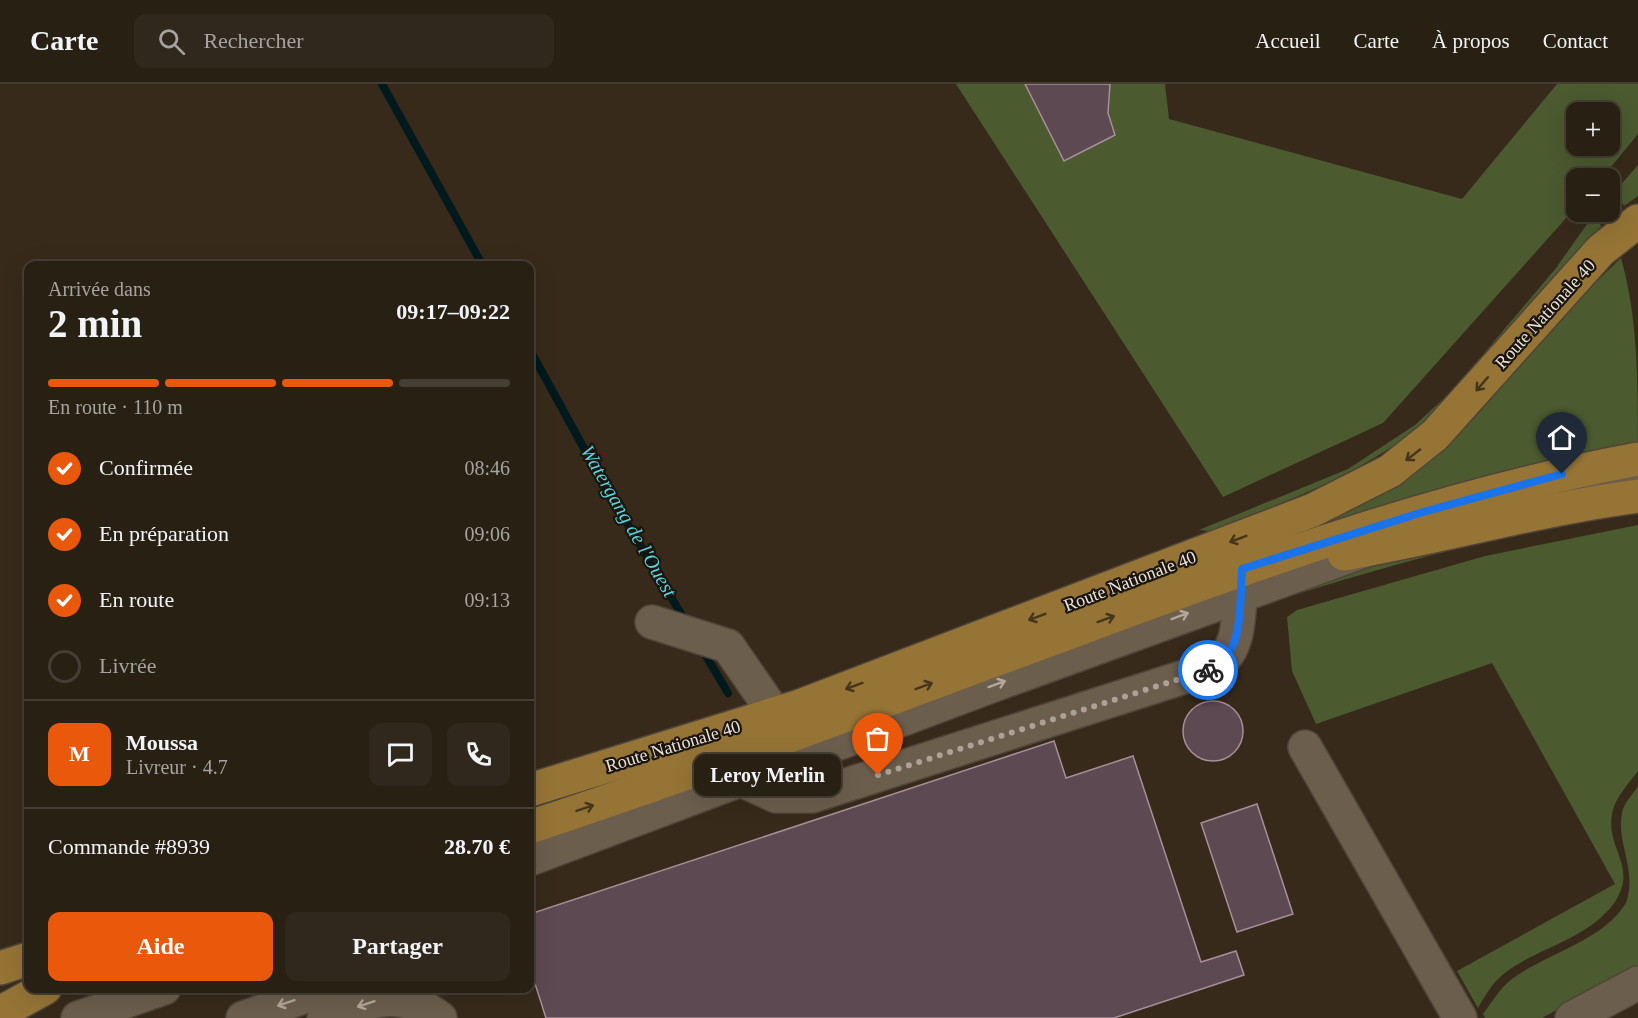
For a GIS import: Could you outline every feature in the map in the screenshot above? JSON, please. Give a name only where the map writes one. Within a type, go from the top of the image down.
[{"type":"main road","name":"Route Nationale 40","points":[[534,789],[776,714],[1313,510],[1372,482],[1406,460],[1442,428],[1601,250],[1638,221]]},
{"type":"main road","name":"Route Nationale 40","points":[[534,826],[1241,582],[1488,493],[1638,459]]},
{"type":"main road","name":"Route Nationale 40","points":[[1241,582],[1360,552],[1538,513],[1638,496]]},
{"type":"main road","points":[[0,969],[24,960]]},
{"type":"main road","points":[[0,1012],[36,993]]},
{"type":"street","points":[[1360,552],[1546,497],[1638,476]]},
{"type":"street","points":[[534,857],[613,827],[738,780],[1241,582],[1233,647],[1223,662],[1209,669],[812,796],[776,796],[738,780],[710,765],[613,827],[534,880]]},
{"type":"street","points":[[662,625],[728,646],[776,714]]},
{"type":"street","points":[[1305,747],[1460,1018]]},
{"type":"street","points":[[1572,1018],[1638,983]]},
{"type":"street","points":[[78,1018],[150,993]]},
{"type":"street","points":[[243,1018],[315,993]]},
{"type":"street","points":[[438,993],[441,1018]]},
{"type":"street","points":[[324,1018],[376,1001],[394,998],[413,1002],[441,1018]]},
{"type":"green space","points":[[956,84],[1165,84],[1169,119],[1462,199],[1557,84],[1638,84],[1638,134],[1610,168],[1566,168],[1566,218],[1383,423],[1223,497]]},
{"type":"green space","points":[[1638,165],[1638,196],[1624,206],[1620,199],[1620,186]]},
{"type":"green space","points":[[1588,222],[1599,222],[1601,226],[1432,417],[1380,454],[1326,484],[1210,531],[1199,530],[1348,469],[1415,425],[1454,389],[1556,268]]},
{"type":"green space","points":[[1621,258],[1627,280],[1634,327],[1638,446],[1219,562],[1439,450],[1478,414],[1576,301]]},
{"type":"green space","points":[[1638,507],[1638,513],[1547,528],[1458,548],[1281,599],[1279,593],[1401,557]]},
{"type":"green space","points":[[1638,525],[1638,771],[1616,802],[1611,827],[1623,868],[1621,889],[1615,902],[1589,927],[1509,970],[1493,984],[1478,1008],[1457,971],[1615,884],[1492,663],[1316,724],[1292,671],[1287,617],[1297,610],[1485,556]]},
{"type":"green space","points":[[1638,786],[1638,966],[1542,1018],[1485,1018],[1483,1014],[1512,979],[1589,937],[1616,916],[1626,903],[1629,878],[1621,821],[1624,806]]},
{"type":"building","points":[[1025,84],[1110,84],[1108,113],[1115,135],[1064,161]]},
{"type":"building","points":[[1213,701],[1230,706],[1238,714],[1243,731],[1238,748],[1230,756],[1213,761],[1196,756],[1188,748],[1183,731],[1188,714],[1196,706]]},
{"type":"building","points":[[1054,741],[1066,778],[1133,756],[1201,962],[1236,951],[1244,975],[1114,1018],[546,1018],[534,980],[534,913]]},
{"type":"building","points":[[1257,804],[1293,914],[1237,932],[1201,823]]},
{"type":"waterway","name":"Watergang de l'Ouest","points":[[382,84],[480,261]]},
{"type":"waterway","name":"Watergang de l'Ouest","points":[[534,357],[603,483],[686,622]]},
{"type":"waterway","name":"Watergang de l'Ouest","points":[[702,649],[728,693]]},
{"type":"way so far","points":[[878,775],[1208,670]]},
{"type":"place","name":"Leroy Merlin","points":[[878,775]]},
{"type":"route","points":[[1208,670],[1223,662],[1233,647],[1236,637],[1242,569],[1423,512],[1562,474]]}]
